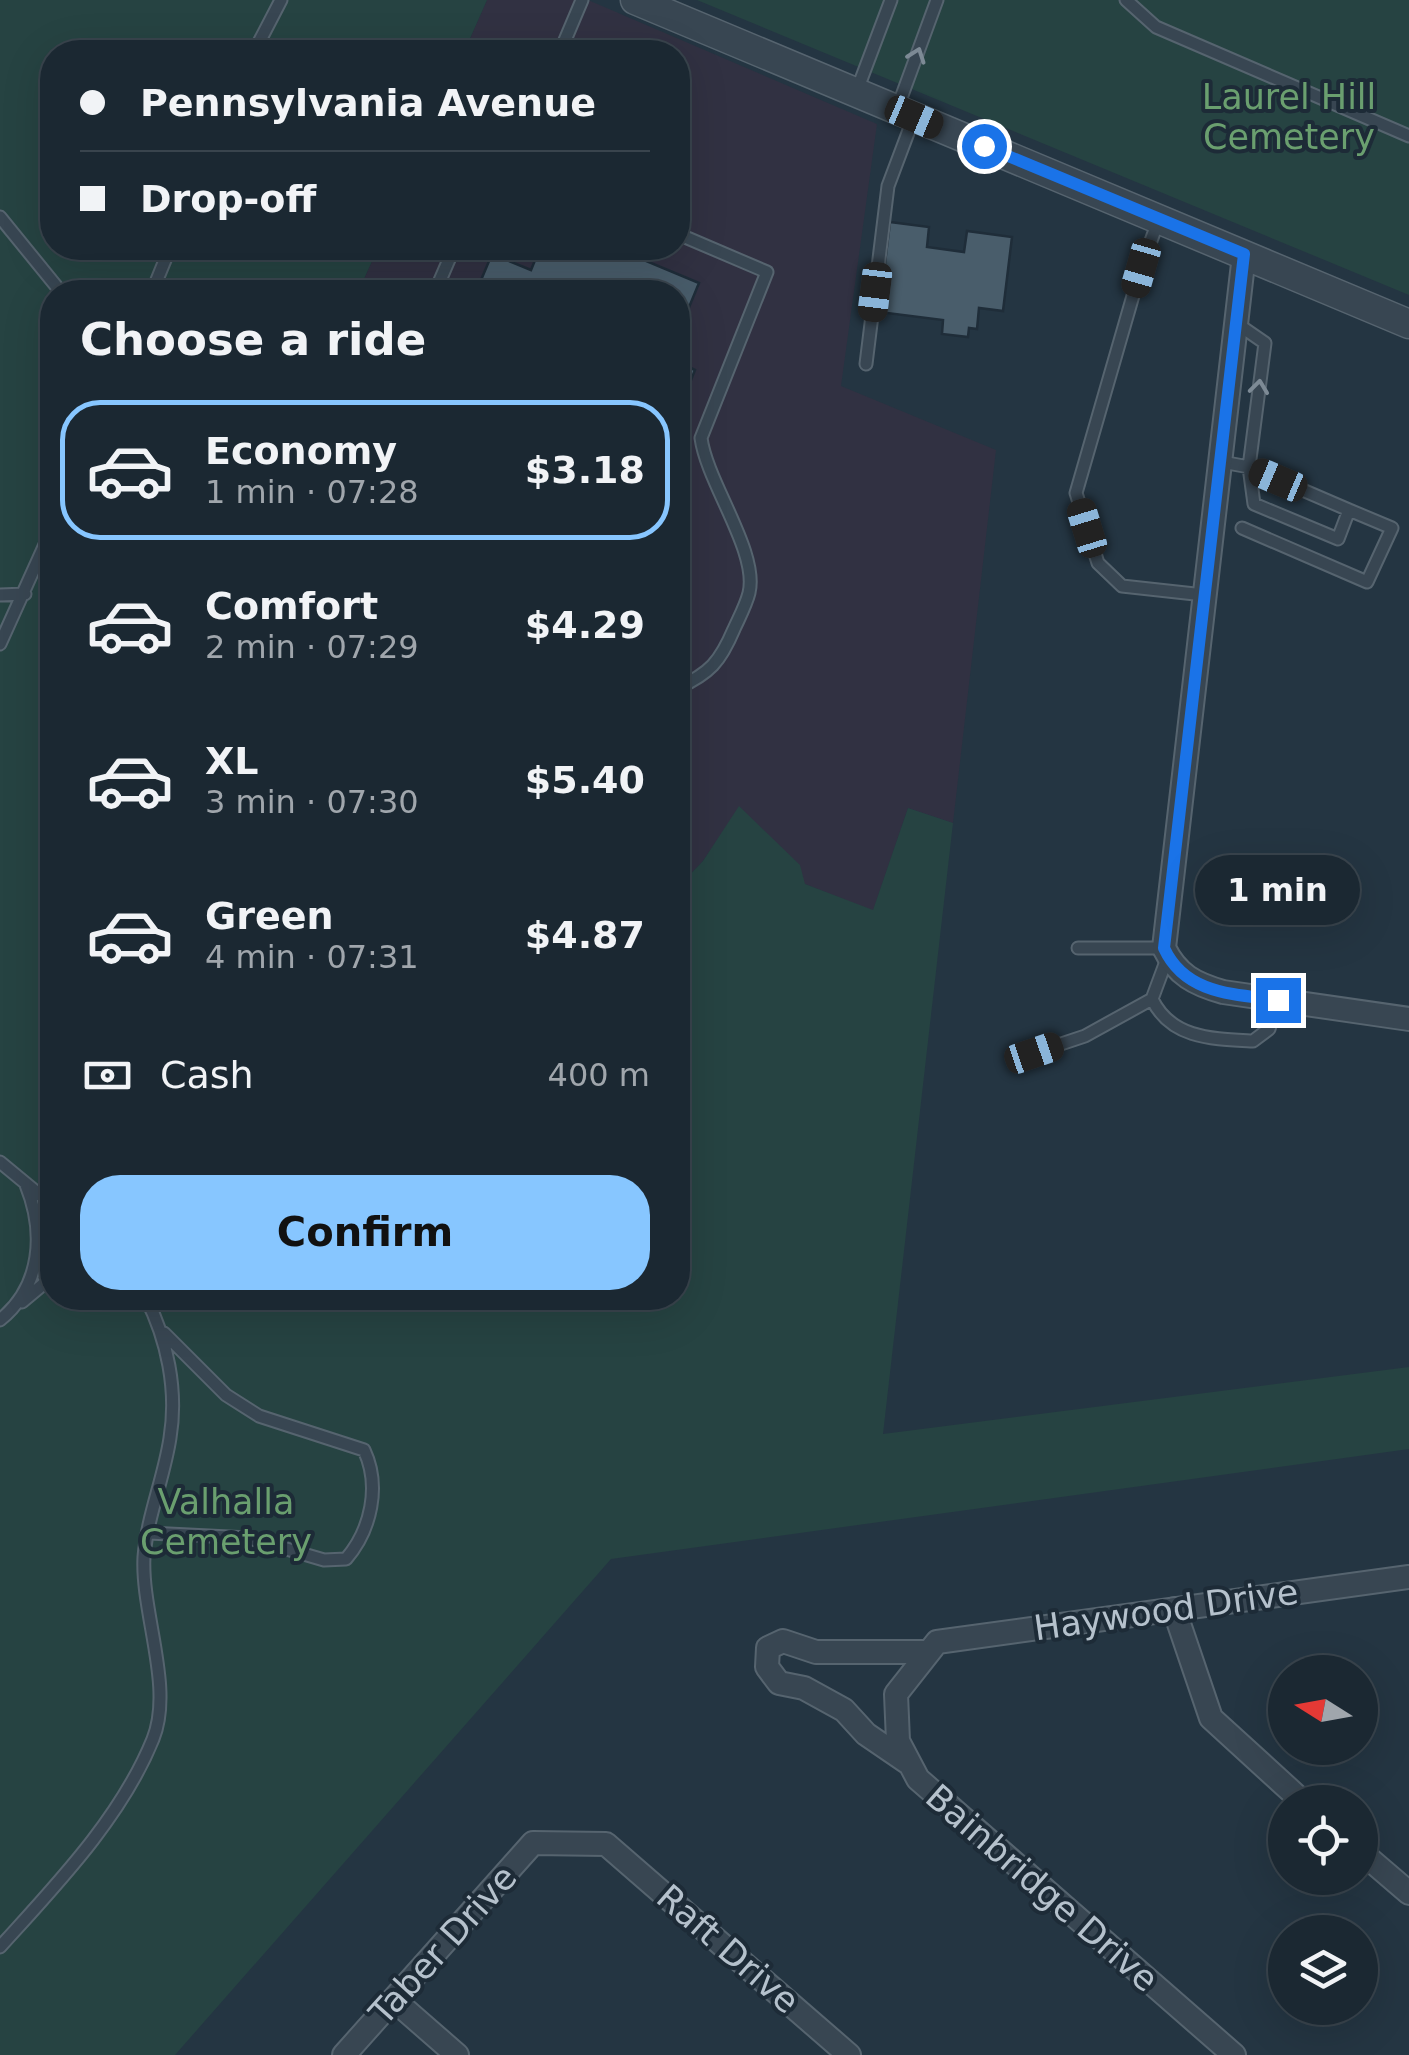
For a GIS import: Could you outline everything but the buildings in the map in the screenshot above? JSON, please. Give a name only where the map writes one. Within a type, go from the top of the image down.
[{"type":"street","points":[[634,0],[1409,324]]},
{"type":"street","points":[[1244,254],[1166,952],[1173,967],[1195,984],[1409,1019]]},
{"type":"street","name":"Haywood Drive","points":[[910,1764],[824,1696],[779,1683],[766,1667],[768,1648],[783,1641],[816,1652],[928,1652],[936,1642],[1409,1577]]},
{"type":"street","points":[[1174,1609],[1211,1718],[1285,1785]]},
{"type":"street","name":"Bainbridge Drive","points":[[928,1652],[896,1694],[898,1741],[918,1780],[1234,2055]]},
{"type":"street","name":"Taber Drive","points":[[344,2055],[533,1844],[606,1844]]},
{"type":"street","name":"Raft Drive","points":[[606,1844],[849,2055]]},
{"type":"street","points":[[1378,1866],[1409,1893]]},
{"type":"street","points":[[394,2000],[458,2055]]},
{"type":"lane","points":[[260,40],[281,0]]},
{"type":"lane","points":[[565,40],[582,0]]},
{"type":"lane","points":[[856,93],[892,0]]},
{"type":"lane","points":[[866,364],[888,186],[937,0]]},
{"type":"lane","points":[[1126,0],[1156,27],[1409,136]]},
{"type":"lane","points":[[0,217],[51,280]]},
{"type":"lane","points":[[1159,219],[1076,492],[1098,564],[1122,586],[1204,595]]},
{"type":"lane","points":[[690,239],[767,272],[701,438],[704,456],[745,557],[749,594],[720,660],[710,674],[690,683]]},
{"type":"lane","points":[[1236,323],[1265,343],[1249,467],[1254,504],[1338,539],[1349,510]]},
{"type":"lane","points":[[1222,462],[1249,467],[1392,528],[1367,582],[1242,528]]},
{"type":"lane","points":[[1310,557],[1320,532]]},
{"type":"lane","points":[[0,644],[40,558]]},
{"type":"lane","points":[[0,594],[25,594]]},
{"type":"lane","points":[[1078,948],[1166,952],[1152,998],[1162,1020],[1182,1031],[1253,1041],[1269,1028],[1278,1000]]},
{"type":"lane","points":[[1034,1053],[1084,1036],[1152,998]]},
{"type":"lane","points":[[0,1162],[40,1196]]},
{"type":"lane","points":[[19,1305],[32,1278],[37,1245],[37,1212],[26,1184]]},
{"type":"lane","points":[[0,1320],[40,1287]]},
{"type":"lane","points":[[0,1947],[67,1873],[137,1775],[156,1734],[158,1679],[144,1558],[171,1434],[170,1378],[163,1332],[152,1310]]},
{"type":"lane","points":[[149,1533],[249,1538],[324,1560],[346,1559],[362,1542],[372,1500],[373,1468],[364,1450],[259,1416],[226,1395],[163,1332]]},
{"type":"shaded area","points":[[487,0],[588,0],[681,40],[469,40]]},
{"type":"shaded area","points":[[690,44],[877,124],[841,386],[996,450],[953,823],[908,808],[873,911],[805,884],[740,807],[690,875],[690,280],[363,280],[373,260],[690,260]]},
{"type":"green space","name":"Valhalla Cemetery","points":[[0,0],[487,0],[469,40],[40,40],[40,260],[373,260],[363,280],[40,280],[40,1310],[690,1310],[690,875],[739,806],[800,865],[805,884],[873,910],[908,808],[953,823],[883,1434],[1409,1367],[1409,1449],[611,1559],[175,2055],[0,2055]]},
{"type":"green space","name":"Laurel Hill Cemetery","points":[[697,0],[1409,0],[1409,295]]},
{"type":"route","points":[[984,146],[1244,254],[1164,948],[1173,967],[1195,984],[1278,1000]]}]
